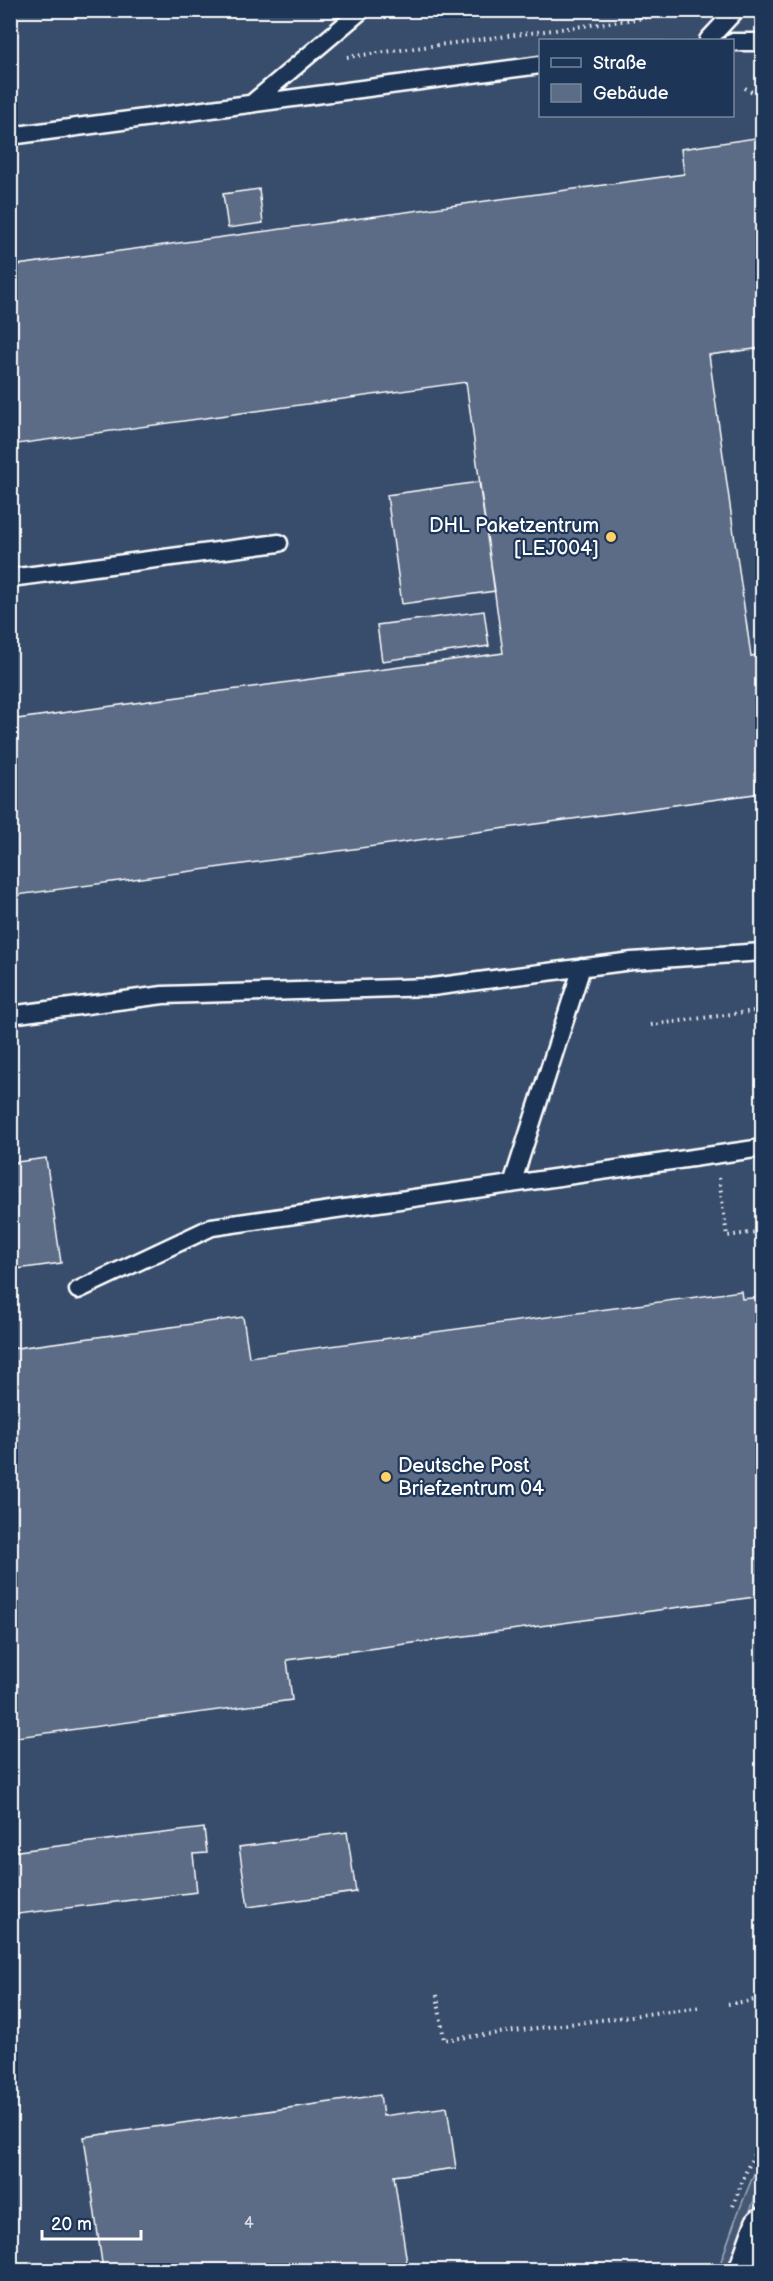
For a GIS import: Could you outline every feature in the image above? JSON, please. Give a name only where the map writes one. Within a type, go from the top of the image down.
[{"type":"street","points":[[749,2266],[762,2225]]},
{"type":"lane","points":[[251,104],[362,10]]},
{"type":"lane","points":[[709,39],[736,10]]},
{"type":"lane","points":[[734,42],[762,42]]},
{"type":"lane","points":[[10,136],[539,65]]},
{"type":"lane","points":[[10,578],[279,543]]},
{"type":"lane","points":[[10,1015],[163,995],[432,987],[632,961],[762,952]]},
{"type":"lane","points":[[738,954],[762,960]]},
{"type":"lane","points":[[512,1184],[582,967]]},
{"type":"lane","points":[[78,1290],[212,1227],[762,1148]]},
{"type":"path","points":[[347,57],[682,13]]},
{"type":"path","points":[[745,88],[762,98]]},
{"type":"path","points":[[651,1025],[762,1010]]},
{"type":"path","points":[[715,1154],[727,1236],[758,1232],[762,1261]]},
{"type":"path","points":[[759,1297],[758,1289],[762,1288]]},
{"type":"path","points":[[437,1995],[444,2040],[702,2007]]},
{"type":"path","points":[[728,2004],[762,1999]]},
{"type":"shaded area","points":[[11,11],[762,11],[762,2270],[11,2270]]},
{"type":"shaded area","points":[[762,2154],[762,2179],[728,2270],[718,2270],[736,2218]]},
{"type":"building","name":"DHL Paketzentrum [LEJ004]","points":[[762,137],[762,348],[709,355],[751,656],[762,654],[762,793],[10,896],[10,720],[503,653],[466,382],[10,445],[10,266],[684,174],[681,149]]},
{"type":"building","points":[[259,189],[263,223],[228,228],[223,194]]},
{"type":"building","points":[[479,482],[495,591],[402,604],[387,495]]},
{"type":"building","points":[[484,611],[489,646],[382,661],[377,625]]},
{"type":"building","points":[[46,1158],[61,1263],[10,1270],[10,1163]]},
{"type":"building","name":"Deutsche Post Briefzentrum 04","points":[[741,1291],[742,1299],[762,1297],[762,1596],[287,1660],[292,1700],[10,1738],[10,1349],[243,1317],[249,1357]]},
{"type":"building","points":[[204,1828],[207,1853],[193,1854],[197,1892],[10,1915],[10,1852]]},
{"type":"building","points":[[347,1832],[356,1892],[248,1907],[239,1847]]},
{"type":"building","points":[[380,2095],[383,2116],[447,2107],[456,2168],[394,2176],[408,2270],[103,2270],[84,2137]]},
{"type":"place","name":"DHL Paketzentrum [LEJ004]","points":[[611,537]]},
{"type":"place","name":"Deutsche Post Briefzentrum 04","points":[[386,1477]]}]
